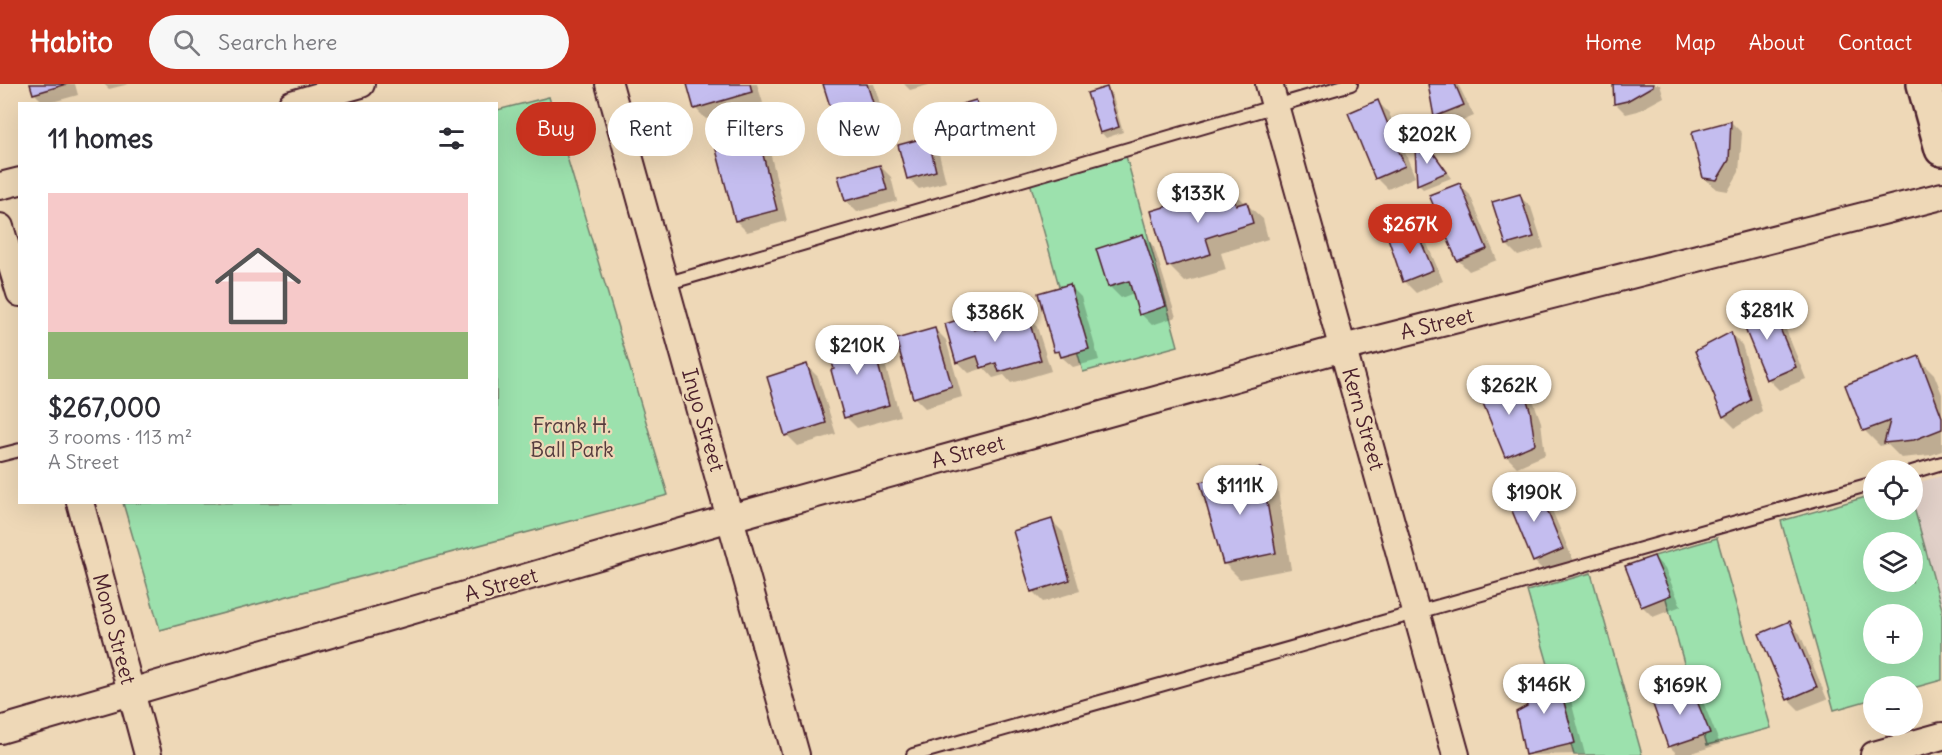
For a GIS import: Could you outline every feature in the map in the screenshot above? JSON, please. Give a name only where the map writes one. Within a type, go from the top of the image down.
[{"type":"main road","points":[[1924,84],[1942,149]]},
{"type":"street","points":[[299,102],[361,84]]},
{"type":"street","name":"Inyo Street","points":[[609,84],[796,755]]},
{"type":"street","name":"Kern Street","points":[[1272,94],[1456,755]]},
{"type":"street","points":[[0,186],[18,182]]},
{"type":"street","name":"A Street","points":[[0,730],[730,518],[1343,348],[1942,196]]},
{"type":"street","points":[[0,227],[18,286]]},
{"type":"street","name":"Mono Street","points":[[81,504],[148,755]]},
{"type":"street","points":[[1874,755],[1942,736]]},
{"type":"lane","points":[[665,284],[1272,94],[1351,84]]},
{"type":"lane","points":[[0,455],[18,450]]},
{"type":"lane","points":[[1923,469],[1942,463]]},
{"type":"lane","points":[[913,755],[1863,486]]},
{"type":"shaded area","points":[[1942,476],[1942,609],[1923,540],[1923,532],[1921,532],[1917,520],[1923,520],[1923,481]]},
{"type":"green space","name":"Frank H. Ball Park","points":[[549,97],[550,102],[529,102]]},
{"type":"green space","name":"Frank H. Ball Park","points":[[516,105],[516,156],[567,156],[668,495],[160,630],[123,504],[498,504],[498,110]]},
{"type":"green space","points":[[1126,156],[1178,346],[1083,372],[1030,182]]},
{"type":"green space","points":[[1863,498],[1863,520],[1917,520],[1921,532],[1863,532],[1863,592],[1923,592],[1923,540],[1942,609],[1942,680],[1923,685],[1923,676],[1863,676],[1863,702],[1834,710],[1781,521]]},
{"type":"green space","points":[[1717,538],[1771,728],[1707,745],[1654,556]]},
{"type":"green space","points":[[1591,573],[1642,755],[1574,755],[1527,591]]},
{"type":"building","points":[[30,84],[67,84],[33,94]]},
{"type":"building","points":[[687,84],[750,84],[752,92],[718,102],[705,102],[705,106],[694,109]]},
{"type":"building","points":[[823,84],[867,84],[873,102],[829,102]]},
{"type":"building","points":[[1428,84],[1455,84],[1464,105],[1434,117]]},
{"type":"building","points":[[1613,84],[1653,84],[1653,86],[1627,101],[1614,104]]},
{"type":"building","points":[[1107,87],[1119,127],[1100,133],[1087,93]]},
{"type":"building","points":[[1378,100],[1405,166],[1375,179],[1348,113]]},
{"type":"building","points":[[1731,121],[1729,160],[1717,180],[1703,178],[1692,135],[1693,131]]},
{"type":"building","points":[[913,141],[913,156],[932,156],[936,171],[907,179],[901,156],[901,144]]},
{"type":"building","points":[[1427,144],[1447,172],[1417,185],[1415,147]]},
{"type":"building","points":[[718,156],[763,156],[777,210],[735,221]]},
{"type":"building","points":[[880,165],[887,190],[845,201],[838,176]]},
{"type":"building","points":[[1460,183],[1487,249],[1457,261],[1429,195]]},
{"type":"building","points":[[1230,187],[1236,205],[1247,202],[1253,223],[1206,238],[1211,254],[1167,267],[1151,211]]},
{"type":"building","points":[[1520,194],[1534,237],[1506,245],[1492,202]]},
{"type":"building","points":[[1415,227],[1433,270],[1403,282],[1388,238]]},
{"type":"building","points":[[1143,234],[1166,306],[1139,315],[1129,281],[1108,287],[1096,249]]},
{"type":"building","points":[[1070,284],[1089,349],[1061,357],[1059,351],[1054,352],[1038,293]]},
{"type":"building","points":[[1769,302],[1796,367],[1766,380],[1739,314]]},
{"type":"building","points":[[1027,314],[1041,360],[999,372],[996,363],[981,368],[977,356],[956,363],[945,324],[970,316],[974,330]]},
{"type":"building","points":[[935,328],[952,386],[913,398],[896,339]]},
{"type":"building","points":[[1731,332],[1751,400],[1723,417],[1695,351]]},
{"type":"building","points":[[870,334],[889,405],[844,418],[827,346]]},
{"type":"building","points":[[1919,356],[1942,417],[1942,429],[1914,440],[1884,443],[1890,421],[1863,431],[1845,385]]},
{"type":"building","points":[[807,364],[826,423],[785,436],[767,377]]},
{"type":"building","points":[[1500,381],[1523,387],[1530,410],[1535,444],[1505,457],[1478,391]]},
{"type":"building","points":[[1261,468],[1276,553],[1223,564],[1200,482]]},
{"type":"building","points":[[1536,483],[1563,549],[1533,562],[1506,496]]},
{"type":"building","points":[[1052,519],[1070,580],[1031,592],[1013,531]]},
{"type":"building","points":[[1654,556],[1671,595],[1641,607],[1625,566]]},
{"type":"building","points":[[1790,621],[1817,687],[1787,700],[1759,634]]},
{"type":"building","points":[[1555,669],[1575,743],[1525,755],[1516,712],[1527,706],[1522,679]]},
{"type":"building","points":[[1690,684],[1710,733],[1668,747],[1651,699]]}]
